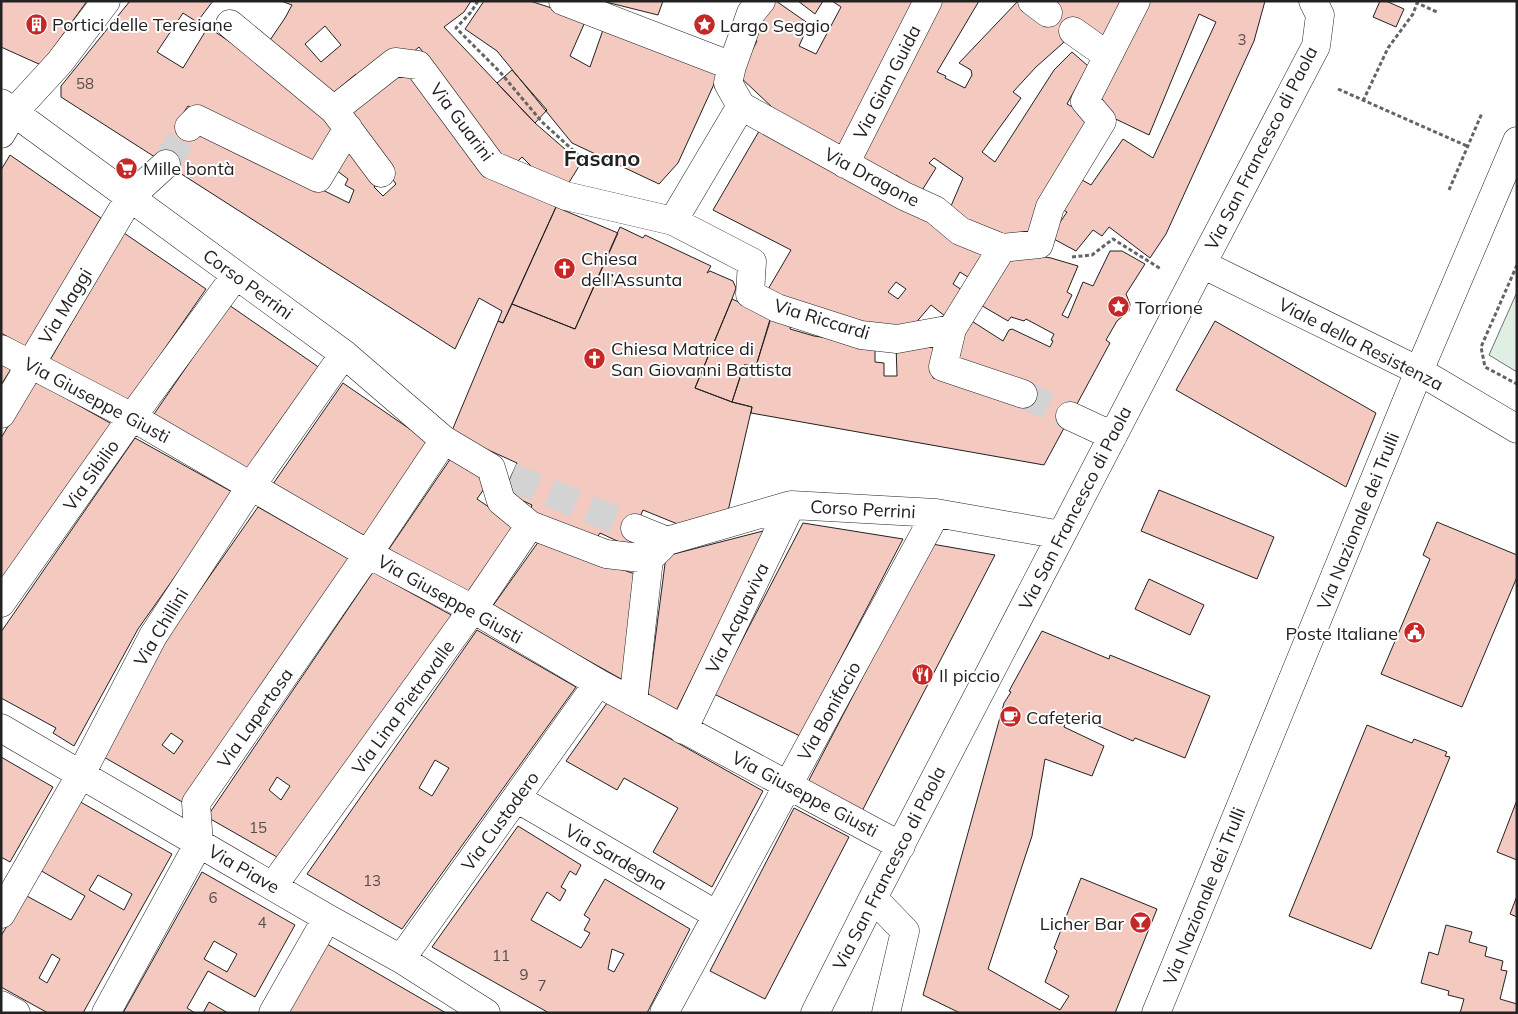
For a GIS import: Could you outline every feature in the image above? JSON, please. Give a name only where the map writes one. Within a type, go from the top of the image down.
[{"type":"street","points":[[5,116],[60,62],[106,1]]},
{"type":"street","points":[[563,1],[732,66]]},
{"type":"street","points":[[673,221],[742,106],[728,83],[732,66],[751,13],[761,1]]},
{"type":"street","name":"Via Gian Guida","points":[[845,164],[928,1]]},
{"type":"street","points":[[1023,394],[943,367],[952,328],[1002,248],[1039,244],[1050,208],[1102,121],[1085,101],[1136,1]]},
{"type":"street","name":"Via San Francesco di Paola","points":[[815,1013],[1316,46],[1320,15],[1313,1]]},
{"type":"street","points":[[230,24],[341,119],[381,173]]},
{"type":"street","points":[[1073,31],[1108,56]]},
{"type":"street","name":"Via Guarini","points":[[341,119],[395,62],[418,65],[492,165],[566,196],[673,221]]},
{"type":"street","name":"Via Dragone","points":[[742,106],[904,196],[935,210],[960,230],[1002,248]]},
{"type":"street","name":"Corso Perrini","points":[[5,116],[130,197],[344,354],[444,440],[501,472],[501,501],[530,525],[606,554],[658,550],[791,505],[936,513],[1061,535]]},
{"type":"street","points":[[189,127],[197,119],[318,178],[341,119]]},
{"type":"street","name":"Via Nazionale dei Trulli","points":[[1156,1013],[1419,371],[1517,141]]},
{"type":"street","name":"Via Maggi","points":[[1,414],[130,197],[166,164]]},
{"type":"street","name":"Via Riccardi","points":[[673,221],[752,262],[750,294],[777,308],[861,335],[897,339],[952,328]]},
{"type":"street","name":"Viale della Resistenza","points":[[1202,264],[1419,371],[1517,428]]},
{"type":"street","name":"Via Sibilio","points":[[1,603],[132,417],[236,275]]},
{"type":"street","name":"Via Giuseppe Giusti","points":[[1,349],[132,417],[368,554],[473,609],[598,683],[683,730],[901,846]]},
{"type":"street","name":"Via Chillini","points":[[1,914],[81,774],[153,636],[251,486],[344,354]]},
{"type":"street","points":[[1070,416],[1113,436]]},
{"type":"street","name":"Via Lapertosa","points":[[199,843],[196,803],[368,554],[444,440]]},
{"type":"street","name":"Via Acquaviva","points":[[683,730],[791,505]]},
{"type":"street","name":"Via Bonifacio","points":[[664,1013],[936,513]]},
{"type":"street","name":"Via Lina Pietravalle","points":[[273,886],[473,609],[530,525]]},
{"type":"street","points":[[633,702],[658,550],[635,528]]},
{"type":"street","name":"Via Custodero","points":[[401,959],[598,683]]},
{"type":"street","name":"Via Piave","points":[[1,728],[327,918],[401,959],[486,1013]]},
{"type":"street","name":"Via Sardegna","points":[[516,798],[717,915]]},
{"type":"street","points":[[106,1013],[199,843]]},
{"type":"street","points":[[873,898],[905,931],[886,1013]]},
{"type":"street","points":[[273,1013],[327,918]]},
{"type":"street","points":[[1,1004],[16,1013]]},
{"type":"path","points":[[478,1],[471,12],[456,28],[500,72],[542,122],[587,163],[566,196]]},
{"type":"path","points":[[1363,101],[1388,48],[1413,14],[1417,3],[1437,12]]},
{"type":"path","points":[[1338,89],[1467,146]]},
{"type":"path","points":[[1449,190],[1482,113]]},
{"type":"path","points":[[1039,244],[1069,257],[1092,255],[1113,239],[1161,269]]},
{"type":"path","points":[[1517,265],[1481,347],[1485,367],[1517,384]]},
{"type":"green space","points":[[1517,292],[1517,372],[1489,355]]},
{"type":"building","name":"Portici delle Teresiane","points":[[1,1],[87,1],[41,65],[1,47]]},
{"type":"building","points":[[130,1],[213,1],[197,22],[183,13],[157,52],[183,68],[208,27],[308,95],[339,130],[315,170],[188,106],[178,121],[256,163],[258,158],[349,203],[354,190],[345,185],[348,179],[332,167],[348,140],[379,181],[374,187],[383,196],[396,184],[345,113],[406,69],[479,171],[556,207],[503,323],[498,321],[502,311],[479,298],[455,349],[61,97],[61,86]]},
{"type":"building","points":[[281,1],[471,1],[464,12],[444,27],[535,123],[581,163],[565,189],[532,167],[522,157],[512,167],[427,68],[430,61],[419,47],[406,58],[359,79],[356,74],[326,99],[268,43],[292,5]],"holes":[[[325,26],[341,45],[321,62],[305,44]]]},
{"type":"building","points":[[484,1],[530,1],[561,11],[585,22],[570,56],[590,67],[604,27],[720,71],[678,163],[659,184],[572,143],[497,51],[465,29]]},
{"type":"building","points":[[602,1],[663,1],[658,15]]},
{"type":"building","points":[[774,1],[809,24],[799,46],[816,54],[841,7],[832,1],[920,1],[842,153],[791,125],[739,76],[757,41],[750,36]]},
{"type":"building","points":[[798,1],[823,1],[815,14]]},
{"type":"building","points":[[939,1],[979,1],[937,72],[965,88],[972,75],[971,70],[959,63],[1018,1],[1125,1],[1106,43],[1076,28],[1063,43],[1036,67],[1013,92],[1021,98],[982,152],[995,162],[1054,70],[1072,52],[1088,66],[1067,104],[1091,117],[1028,236],[1007,243],[948,213],[963,178],[934,158],[929,163],[936,168],[921,192],[896,175],[889,183],[853,160]]},
{"type":"building","points":[[1143,1],[1265,1],[1254,41],[1166,234],[1150,258],[1109,227],[1102,236],[1093,230],[1076,251],[1050,237],[1067,212],[1058,207],[1075,176],[1091,185],[1123,139],[1153,158],[1216,22],[1199,14],[1149,135],[1101,112],[1098,102]]},
{"type":"building","points":[[1380,1],[1386,1],[1404,9],[1396,27],[1373,17]]},
{"type":"building","points":[[512,70],[547,110],[535,123],[497,83]]},
{"type":"building","points":[[762,126],[950,226],[989,251],[974,281],[960,272],[953,284],[968,294],[950,320],[931,305],[908,332],[868,326],[767,291],[791,250],[713,210]],"holes":[[[896,282],[906,289],[898,299],[888,292]]]},
{"type":"building","points":[[10,155],[101,218],[26,347],[1,333],[1,170]]},
{"type":"building","name":"Chiesa dell’Assunta","points":[[556,207],[618,233],[575,329],[512,304]]},
{"type":"building","name":"Chiesa Matrice di San Giovanni Battista","points":[[620,227],[643,238],[645,235],[711,266],[707,273],[710,271],[733,281],[736,288],[695,388],[732,402],[752,407],[728,511],[680,525],[643,510],[628,546],[600,533],[597,538],[534,516],[531,508],[532,505],[504,492],[517,463],[451,433],[498,321],[503,323],[512,304],[575,329]]},
{"type":"building","points":[[124,233],[206,289],[127,403],[50,360]]},
{"type":"building","points":[[1010,251],[1051,258],[1078,266],[1067,292],[1072,295],[1062,315],[1068,318],[1083,282],[1093,286],[1110,251],[1122,251],[1145,264],[1126,294],[1130,304],[1129,311],[1117,321],[1106,340],[1110,343],[1044,465],[751,413],[752,407],[732,402],[744,365],[756,366],[771,318],[791,323],[790,329],[814,336],[875,345],[875,362],[884,363],[884,376],[897,376],[896,344],[938,342],[933,378],[966,382],[951,360],[967,318],[1003,341],[1009,330],[1012,329],[1050,347],[1054,334],[1026,319],[1024,321],[1011,317],[1008,321],[979,304]]},
{"type":"building","points":[[732,299],[771,316],[756,366],[744,365],[732,402],[695,388]]},
{"type":"building","points":[[229,305],[320,368],[249,471],[152,417]]},
{"type":"building","points":[[1215,321],[1376,413],[1346,487],[1176,390]]},
{"type":"building","points":[[1,364],[11,369],[1,385]]},
{"type":"building","points":[[35,381],[112,424],[1,583],[1,438]]},
{"type":"building","points":[[343,383],[430,443],[365,536],[273,484]]},
{"type":"building","points":[[135,438],[234,493],[138,629],[74,746],[53,733],[56,728],[1,698],[1,632]]},
{"type":"building","points":[[451,458],[488,483],[477,499],[517,526],[470,594],[389,549]]},
{"type":"building","points":[[1159,490],[1274,537],[1257,579],[1141,531]]},
{"type":"building","points":[[258,507],[349,559],[184,803],[102,756],[165,640]],"holes":[[[171,733],[183,741],[174,754],[162,745]]]},
{"type":"building","points":[[1437,522],[1517,555],[1517,577],[1462,707],[1381,674],[1430,559],[1423,555]]},
{"type":"building","points":[[803,523],[903,539],[800,736],[714,694]]},
{"type":"building","points":[[763,531],[764,533],[676,711],[648,695],[666,556]]},
{"type":"building","points":[[539,541],[635,574],[623,680],[492,607]]},
{"type":"building","points":[[932,544],[995,555],[861,813],[807,784]]},
{"type":"building","points":[[373,572],[453,616],[284,861],[207,817]],"holes":[[[277,777],[290,786],[281,800],[269,790]]]},
{"type":"building","points":[[1149,579],[1204,605],[1190,635],[1135,609]]},
{"type":"building","points":[[477,630],[576,687],[402,929],[307,874]],"holes":[[[435,760],[449,768],[432,796],[419,788]]]},
{"type":"building","points":[[1042,631],[1109,659],[1110,655],[1210,696],[1185,758],[1135,738],[1133,741],[1069,713],[1064,727],[1104,746],[1092,776],[1045,759],[1032,836],[988,969],[1060,1010],[1069,996],[1045,982],[1057,951],[1054,948],[1081,878],[1157,909],[1115,1013],[960,1013],[923,995],[1004,703]]},
{"type":"building","points":[[607,703],[763,791],[712,887],[653,852],[678,808],[624,778],[617,790],[566,761]]},
{"type":"building","points":[[1367,725],[1412,743],[1414,739],[1447,752],[1445,756],[1450,757],[1371,949],[1289,916]]},
{"type":"building","points":[[1,757],[53,787],[10,862],[1,857]]},
{"type":"building","points":[[77,800],[172,854],[83,1013],[48,1013],[1,987],[1,936],[25,895],[71,920],[85,896],[38,869]],"holes":[[[98,875],[132,894],[124,910],[89,890]],[[52,954],[60,959],[47,983],[39,978]]]},
{"type":"building","points":[[1517,800],[1517,860],[1497,852]]},
{"type":"building","points":[[794,808],[849,837],[765,999],[710,971]]},
{"type":"building","points":[[518,826],[581,865],[576,875],[570,871],[561,887],[566,890],[560,901],[547,892],[531,920],[581,948],[590,933],[584,930],[590,919],[584,915],[605,879],[690,929],[647,1013],[549,1013],[432,947]],"holes":[[[612,949],[624,954],[614,972],[608,969]]]},
{"type":"building","points":[[202,872],[295,925],[255,997],[208,971],[187,1008],[195,1013],[123,1013]],"holes":[[[214,941],[237,954],[227,972],[204,959]]]},
{"type":"building","points":[[1517,896],[1517,917],[1510,914]]},
{"type":"building","points":[[1446,925],[1472,932],[1469,942],[1487,947],[1485,956],[1503,961],[1501,970],[1507,971],[1500,999],[1517,1004],[1517,1013],[1460,1013],[1464,999],[1448,995],[1449,991],[1421,983],[1429,952],[1438,955]]},
{"type":"building","points":[[327,944],[446,1013],[287,1013]]},
{"type":"building","points":[[209,1002],[228,1013],[203,1013]]},
{"type":"tunnel","points":[[166,164],[189,127]]},
{"type":"tunnel","points":[[1023,394],[1070,416]]},
{"type":"tunnel","points":[[511,477],[635,528]]},
{"type":"place","name":"Portici delle Teresiane","points":[[36,24]]},
{"type":"place","name":"Largo Seggio","points":[[704,25]]},
{"type":"place","name":"Mille bontà","points":[[127,168]]},
{"type":"place","name":"Chiesa dell’Assunta","points":[[565,268]]},
{"type":"place","name":"Torrione","points":[[1119,307]]},
{"type":"place","name":"Chiesa Matrice di San Giovanni Battista","points":[[595,358]]},
{"type":"place","name":"Poste Italiane","points":[[1414,633]]},
{"type":"place","name":"Il piccio","points":[[923,675]]},
{"type":"place","name":"Cafeteria","points":[[1010,717]]},
{"type":"place","name":"Licher Bar","points":[[1140,923]]},
{"type":"district","name":"Fasano","points":[[602,158]]}]
